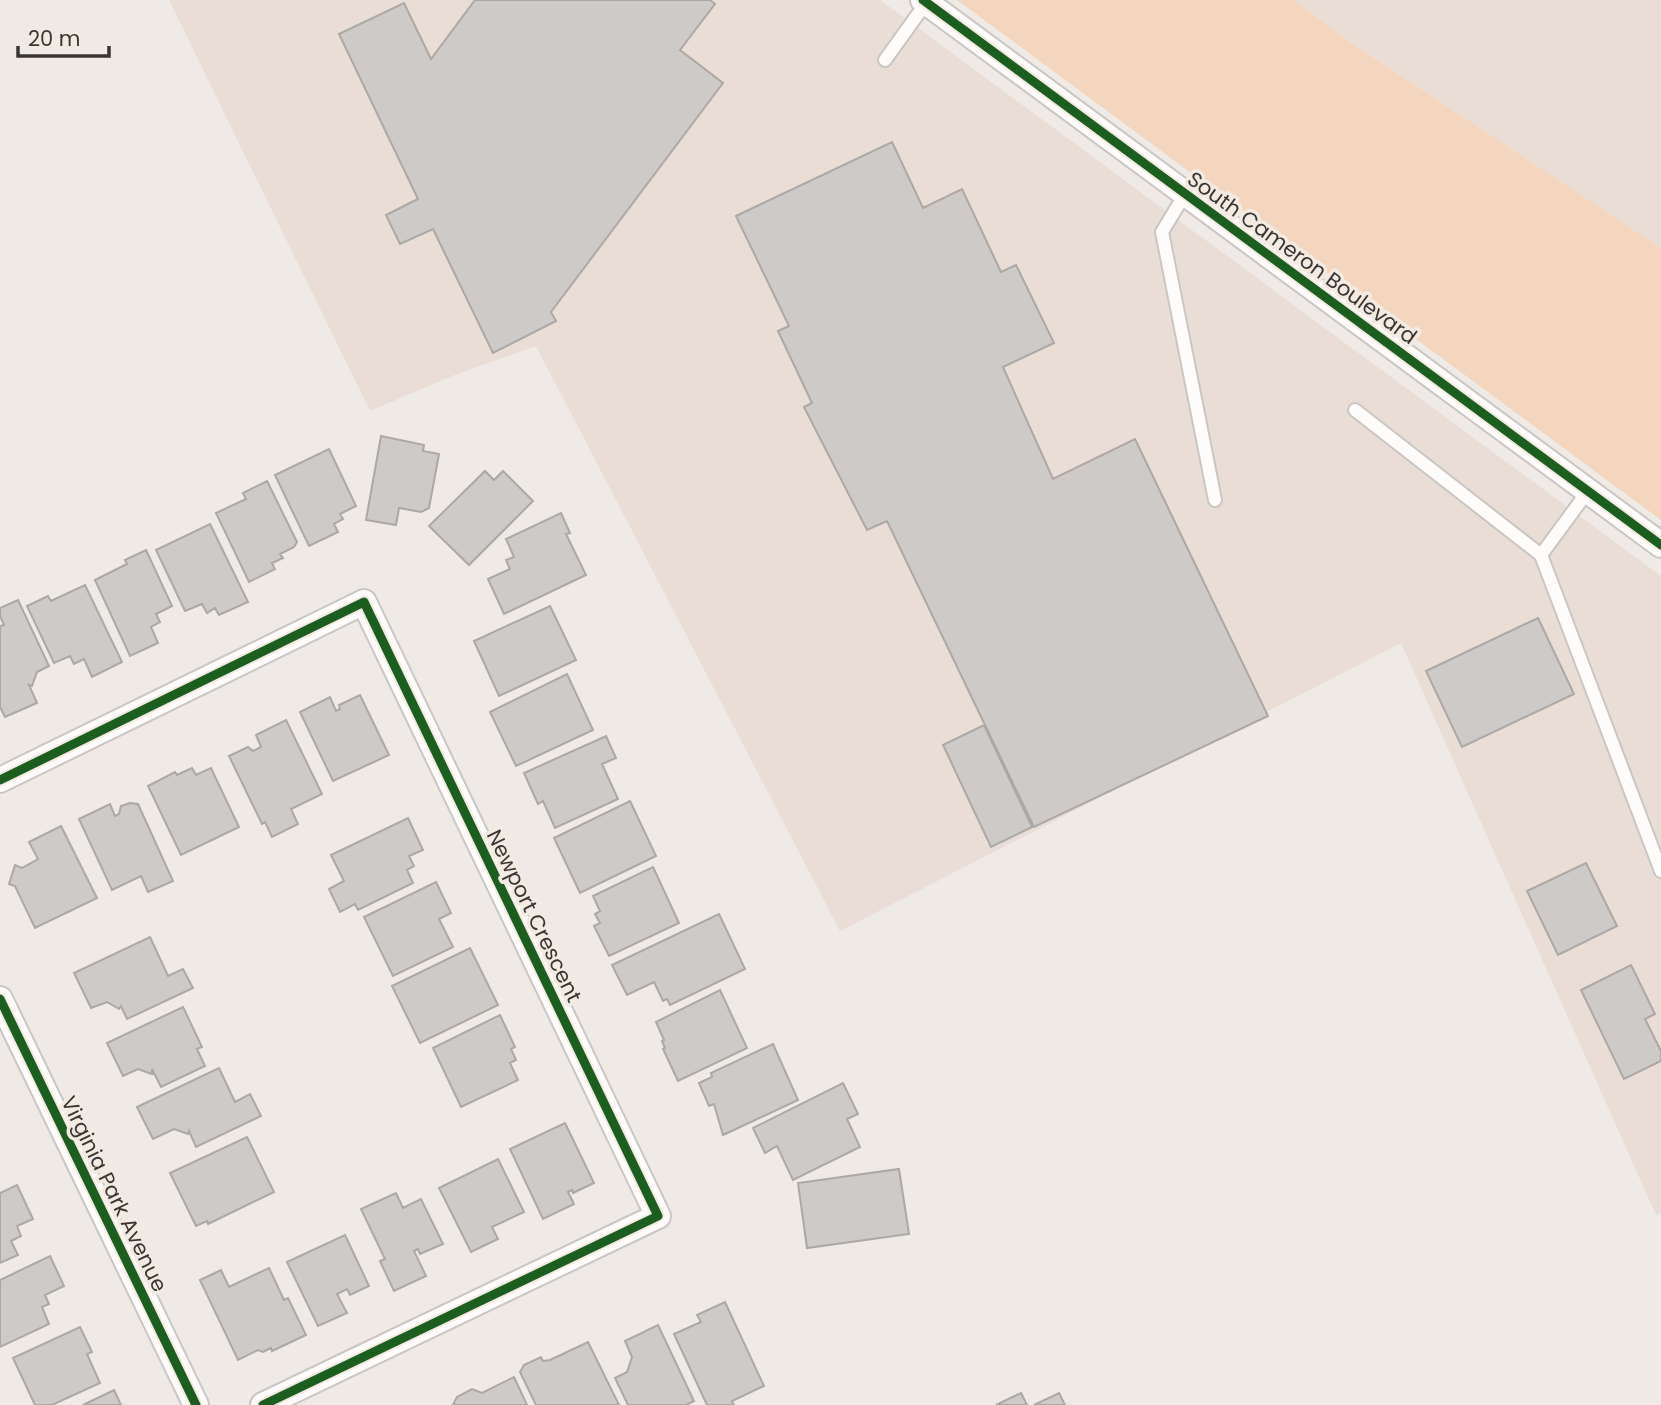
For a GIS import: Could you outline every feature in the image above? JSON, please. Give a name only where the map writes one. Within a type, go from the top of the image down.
[{"type":"street","name":"South Cameron Boulevard","points":[[924,1],[1661,545]]},
{"type":"street","name":"Newport Crescent","points":[[0,780],[364,602],[658,1216],[263,1405]]},
{"type":"street","name":"Virginia Park Avenue","points":[[0,999],[196,1405]]},
{"type":"lane","points":[[885,60],[924,1]]},
{"type":"lane","points":[[1185,194],[1162,232],[1215,500]]},
{"type":"lane","points":[[1355,410],[1541,555],[1661,871]]},
{"type":"lane","points":[[1541,555],[1588,491]]},
{"type":"shaded area","points":[[169,0],[880,0],[1661,576],[1661,1213],[1656,1215],[1401,643],[840,931],[536,346],[452,376],[370,411]]},
{"type":"shaded area","points":[[957,0],[1293,0],[1350,42],[1661,248],[1661,520]]},
{"type":"shaded area","points":[[1293,0],[1661,0],[1661,248],[1350,42]]},
{"type":"building","points":[[475,0],[710,0],[715,4],[680,50],[723,83],[551,312],[556,321],[493,353],[433,229],[400,244],[386,215],[418,199],[339,34],[404,3],[431,59]]},
{"type":"building","points":[[892,142],[923,208],[962,189],[1001,272],[1016,265],[1054,343],[1003,367],[1053,479],[1135,439],[1268,716],[1034,827],[887,521],[867,530],[804,407],[812,403],[778,331],[789,326],[736,216]]},
{"type":"building","points":[[381,436],[424,445],[423,451],[439,454],[429,508],[421,512],[399,508],[396,525],[366,520]]},
{"type":"building","points":[[329,449],[356,506],[340,514],[343,519],[334,524],[338,532],[309,546],[275,475]]},
{"type":"building","points":[[485,471],[494,480],[503,471],[533,501],[469,565],[429,526]]},
{"type":"building","points":[[267,481],[297,542],[294,547],[280,554],[283,558],[272,563],[275,569],[249,582],[216,513],[246,499],[243,493]]},
{"type":"building","points":[[561,513],[570,533],[566,534],[586,575],[504,614],[488,579],[510,569],[506,560],[514,557],[506,539]]},
{"type":"building","points":[[210,524],[248,602],[219,615],[215,608],[207,613],[202,604],[185,611],[156,550]]},
{"type":"building","points":[[146,550],[172,606],[156,614],[160,622],[151,627],[158,643],[130,656],[95,580],[127,564],[125,560]]},
{"type":"building","points":[[85,585],[122,662],[92,677],[84,659],[74,664],[70,656],[54,663],[27,606],[48,596],[51,601]]},
{"type":"building","points":[[18,600],[49,666],[37,672],[32,686],[29,685],[37,703],[5,717],[0,707],[0,626],[4,625],[0,608]]},
{"type":"building","points":[[550,606],[576,660],[499,696],[474,641]]},
{"type":"building","points":[[1538,618],[1574,694],[1462,747],[1426,671]]},
{"type":"building","points":[[567,674],[593,730],[516,766],[490,712]]},
{"type":"building","points":[[360,695],[389,755],[333,781],[300,712],[330,697],[336,711],[340,709],[339,705]]},
{"type":"building","points":[[286,720],[322,794],[291,809],[298,824],[272,837],[265,822],[262,824],[229,756],[248,747],[253,751],[261,747],[256,735]]},
{"type":"building","points":[[984,725],[1032,827],[991,847],[943,745]]},
{"type":"building","points":[[606,736],[616,758],[602,764],[618,799],[555,828],[543,801],[538,804],[524,773]]},
{"type":"building","points":[[192,768],[196,775],[211,768],[239,827],[181,855],[148,786],[175,772],[177,775]]},
{"type":"building","points":[[630,801],[656,856],[580,893],[554,838]]},
{"type":"building","points":[[110,804],[115,816],[119,814],[121,806],[138,804],[173,881],[148,892],[141,876],[112,890],[79,819]]},
{"type":"building","points":[[408,818],[423,850],[409,856],[414,866],[407,870],[413,883],[358,910],[355,904],[340,912],[329,889],[344,881],[331,855]]},
{"type":"building","points":[[61,826],[97,898],[35,928],[15,886],[9,884],[15,865],[22,868],[38,859],[29,842]]},
{"type":"building","points":[[1586,863],[1617,926],[1558,955],[1527,891]]},
{"type":"building","points":[[653,867],[679,923],[609,956],[594,926],[600,923],[595,914],[600,911],[593,896]]},
{"type":"building","points":[[436,882],[451,913],[439,919],[453,947],[393,976],[364,917]]},
{"type":"building","points":[[719,914],[745,969],[670,1005],[667,999],[663,1001],[654,982],[627,995],[612,965]]},
{"type":"building","points":[[150,937],[168,976],[183,969],[193,988],[127,1019],[121,1006],[119,1009],[107,1002],[91,1008],[74,973]]},
{"type":"building","points":[[470,948],[498,1005],[420,1043],[392,986]]},
{"type":"building","points":[[1631,965],[1655,1014],[1645,1019],[1661,1051],[1661,1061],[1624,1079],[1581,990]]},
{"type":"building","points":[[720,990],[747,1048],[678,1081],[663,1049],[664,1040],[656,1022]]},
{"type":"building","points":[[183,1007],[202,1047],[197,1049],[205,1066],[161,1087],[152,1069],[152,1074],[138,1069],[123,1076],[107,1043]]},
{"type":"building","points":[[500,1015],[515,1047],[511,1049],[516,1060],[510,1063],[518,1080],[461,1107],[433,1048]]},
{"type":"building","points":[[773,1044],[798,1100],[723,1135],[714,1104],[709,1106],[699,1083],[712,1077],[711,1073]]},
{"type":"building","points":[[219,1068],[235,1102],[250,1094],[261,1116],[196,1147],[189,1131],[188,1134],[174,1129],[153,1139],[137,1107]]},
{"type":"building","points":[[843,1083],[858,1114],[847,1119],[860,1147],[793,1180],[777,1146],[765,1153],[753,1128]]},
{"type":"building","points":[[565,1123],[594,1183],[573,1193],[572,1190],[568,1192],[574,1204],[543,1219],[510,1149]]},
{"type":"building","points":[[247,1137],[274,1192],[208,1224],[207,1221],[196,1226],[170,1173]]},
{"type":"building","points":[[498,1159],[524,1212],[492,1227],[498,1239],[471,1252],[439,1188]]},
{"type":"building","points":[[899,1169],[909,1234],[807,1248],[798,1183]]},
{"type":"building","points":[[17,1185],[33,1219],[17,1226],[21,1236],[11,1241],[18,1255],[0,1263],[0,1193]]},
{"type":"building","points":[[396,1193],[403,1208],[421,1199],[443,1244],[420,1254],[418,1249],[414,1251],[426,1276],[394,1291],[380,1261],[385,1259],[361,1209]]},
{"type":"building","points":[[345,1235],[369,1286],[350,1295],[347,1289],[337,1294],[347,1313],[318,1326],[287,1262]]},
{"type":"building","points":[[50,1256],[64,1286],[45,1295],[49,1304],[42,1307],[49,1324],[0,1347],[0,1280]]},
{"type":"building","points":[[269,1268],[284,1300],[288,1298],[306,1335],[272,1351],[271,1348],[263,1352],[258,1350],[238,1360],[200,1280],[221,1270],[229,1287]]},
{"type":"building","points":[[725,1302],[764,1386],[732,1401],[734,1405],[707,1405],[674,1334],[701,1322],[697,1315]]},
{"type":"building","points":[[658,1325],[694,1401],[686,1405],[628,1405],[615,1378],[627,1372],[632,1357],[625,1341]]},
{"type":"building","points":[[80,1327],[92,1352],[87,1354],[100,1383],[52,1405],[35,1405],[13,1358]]},
{"type":"building","points":[[588,1342],[619,1405],[536,1405],[520,1372],[524,1365],[541,1357],[543,1361],[550,1360]]},
{"type":"building","points":[[514,1377],[527,1405],[453,1405],[457,1397],[472,1389],[482,1393]]},
{"type":"building","points":[[114,1390],[121,1405],[83,1405]]},
{"type":"building","points":[[1021,1393],[1027,1405],[996,1405]]},
{"type":"building","points":[[1059,1393],[1065,1405],[1034,1405]]},
{"type":"cycle path","points":[[923,0],[1661,545]]},
{"type":"cycle path","points":[[0,780],[364,602],[658,1216],[263,1405]]},
{"type":"cycle path","points":[[0,999],[196,1405]]}]
